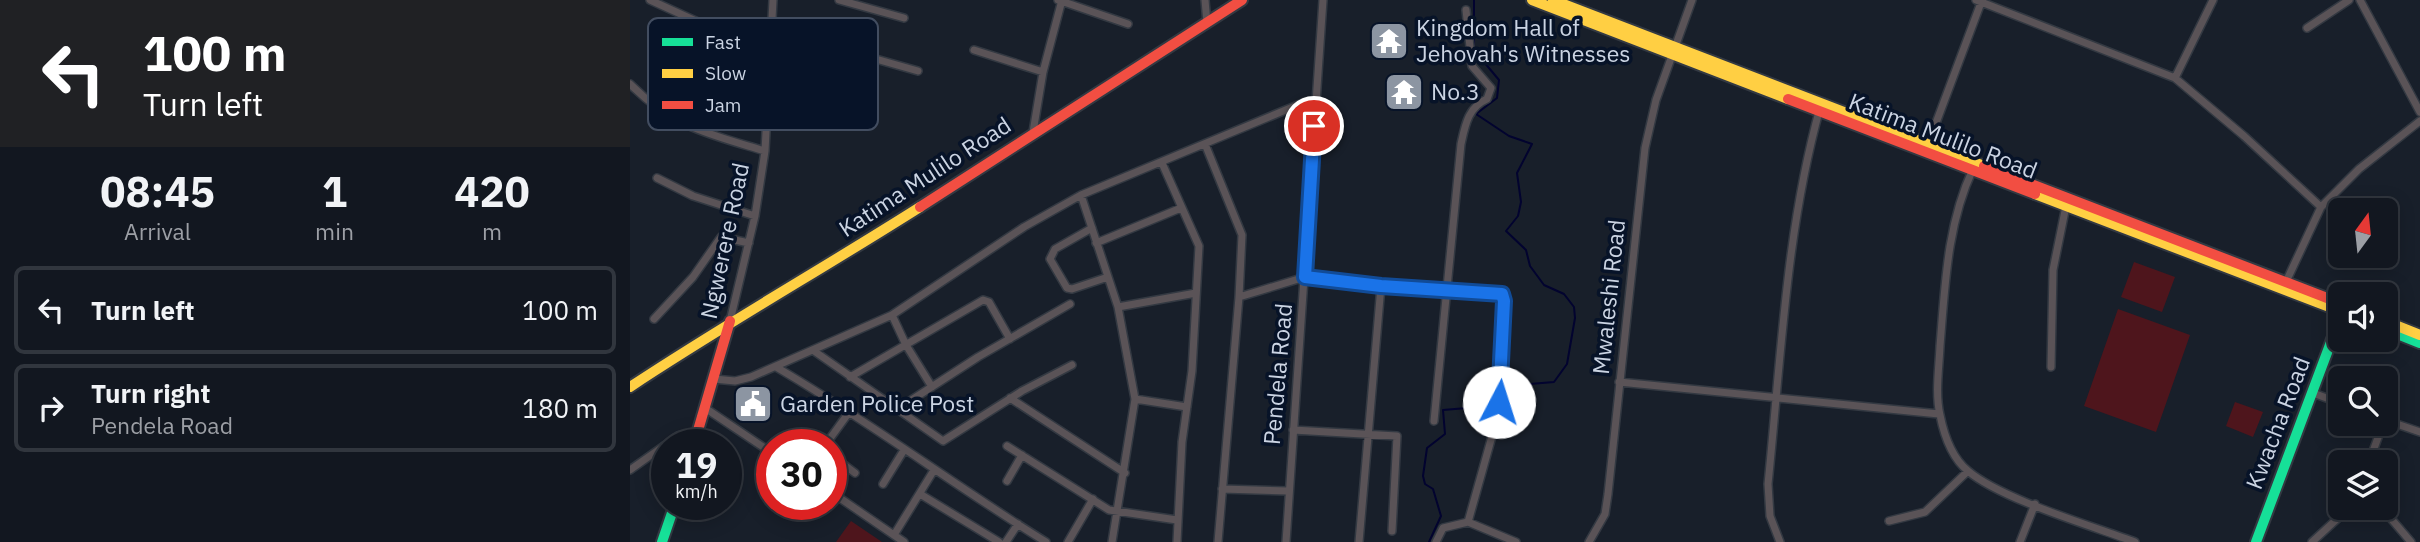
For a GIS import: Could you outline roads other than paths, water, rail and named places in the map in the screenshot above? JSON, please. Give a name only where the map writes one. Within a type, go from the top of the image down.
[{"type":"main road","name":"Katima Mulilo Road","points":[[630,387],[730,321],[850,252],[1242,0]]},
{"type":"main road","name":"Katima Mulilo Road","points":[[1532,0],[1927,146],[2285,285],[2328,305]]},
{"type":"main road","name":"Katima Mulilo Road","points":[[1553,0],[1673,52]]},
{"type":"main road","name":"Katima Mulilo Road","points":[[1927,146],[1973,169],[2066,206],[2328,299]]},
{"type":"main road","name":"Ngwerere Road","points":[[699,429],[730,321]]},
{"type":"main road","points":[[2398,326],[2420,335]]},
{"type":"main road","points":[[2398,334],[2420,343]]},
{"type":"main road","name":"Kwacha Road","points":[[2256,542],[2328,351]]},
{"type":"main road","points":[[662,542],[669,520]]},
{"type":"street","points":[[650,0],[689,18]]},
{"type":"street","name":"Ngwerere Road","points":[[773,0],[773,18]]},
{"type":"street","points":[[839,0],[904,18]]},
{"type":"street","points":[[1034,132],[1043,72],[1060,0],[1128,24]]},
{"type":"street","points":[[1205,0],[1207,23]]},
{"type":"street","name":"Pendela Road","points":[[1286,542],[1322,0]]},
{"type":"street","name":"Mwaleshi Road","points":[[1589,542],[1605,514],[1645,148],[1656,100],[1692,0]]},
{"type":"street","points":[[2175,78],[2213,0]]},
{"type":"street","points":[[2307,28],[2349,0]]},
{"type":"street","points":[[2360,0],[2420,112]]},
{"type":"street","points":[[1927,146],[1980,1],[2175,78],[2244,136],[2321,207]]},
{"type":"street","points":[[1434,421],[1466,119],[1480,102],[1487,99],[1491,88],[1472,66],[1466,9]]},
{"type":"street","points":[[974,50],[1043,72]]},
{"type":"street","points":[[878,60],[918,71]]},
{"type":"street","points":[[630,84],[648,100]]},
{"type":"street","points":[[714,379],[735,382],[814,351],[892,315],[1024,227],[1081,195],[1305,102],[1316,100]]},
{"type":"street","points":[[1780,542],[1770,516],[1768,484],[1794,226],[1802,174],[1821,107]]},
{"type":"street","points":[[2285,285],[2321,207],[2359,169],[2420,121]]},
{"type":"street","points":[[697,130],[765,151]]},
{"type":"street","name":"Ngwerere Road","points":[[730,321],[755,216],[767,130]]},
{"type":"street","points":[[1205,144],[1242,235],[1219,542]]},
{"type":"street","points":[[1162,163],[1199,246],[1177,542]]},
{"type":"street","points":[[1973,169],[1961,194],[1953,223],[1943,310],[1937,390],[1939,414],[1948,444],[1968,471],[1997,488],[2135,542]]},
{"type":"street","points":[[657,178],[693,196],[755,216]]},
{"type":"street","points":[[1081,195],[1118,307],[1135,399],[1112,542]]},
{"type":"street","points":[[2051,368],[2053,270],[2066,206]]},
{"type":"street","points":[[1096,243],[1181,208]]},
{"type":"street","points":[[1092,228],[1055,249],[1050,259],[1067,288],[1108,277]]},
{"type":"street","points":[[654,319],[693,277],[721,237],[749,243]]},
{"type":"street","points":[[1239,298],[1305,277],[1381,286],[1502,294],[1502,383],[1496,422],[1468,522]]},
{"type":"street","points":[[1359,542],[1366,435],[1381,286]]},
{"type":"street","points":[[1118,307],[1196,293]]},
{"type":"street","points":[[850,377],[983,300],[989,302],[1010,339]]},
{"type":"street","points":[[896,410],[1070,304]]},
{"type":"street","points":[[892,315],[906,345],[932,387]]},
{"type":"street","points":[[814,351],[938,440],[947,440],[1010,398],[1072,365]]},
{"type":"street","points":[[776,367],[849,411],[1046,542]]},
{"type":"street","points":[[1619,382],[1939,414]]},
{"type":"street","points":[[2313,393],[2328,399]]},
{"type":"street","points":[[1010,398],[1125,473]]},
{"type":"street","points":[[1135,399],[1187,407]]},
{"type":"street","points":[[705,408],[756,442]]},
{"type":"street","points":[[836,429],[849,411]]},
{"type":"street","points":[[2398,426],[2420,432]]},
{"type":"street","points":[[1293,430],[1397,436],[1392,531]]},
{"type":"street","points":[[1007,446],[1109,510],[1177,520]]},
{"type":"street","points":[[883,484],[904,450]]},
{"type":"street","points":[[630,470],[651,455]]},
{"type":"street","points":[[1007,481],[1022,455]]},
{"type":"street","points":[[847,467],[855,473]]},
{"type":"street","points":[[894,535],[934,470]]},
{"type":"street","points":[[1889,521],[1925,512],[1968,471]]},
{"type":"street","points":[[1222,489],[1288,491]]},
{"type":"street","points":[[920,494],[999,542]]},
{"type":"street","points":[[1068,542],[1093,499]]},
{"type":"street","points":[[847,503],[904,542]]},
{"type":"street","points":[[2020,542],[2035,504]]},
{"type":"street","points":[[2312,542],[2336,520]]},
{"type":"street","points":[[2392,520],[2411,542]]},
{"type":"street","points":[[1436,542],[1443,528],[1468,522],[1516,542]]},
{"type":"street","points":[[1006,542],[1018,524]]},
{"type":"waterway","points":[[1474,0],[1474,50],[1499,80],[1497,98],[1476,114],[1509,136],[1532,144],[1517,173],[1521,202],[1518,216],[1506,231],[1526,250],[1530,266],[1544,285],[1564,294],[1574,307],[1575,318],[1567,364],[1554,382],[1518,385],[1510,393]]},
{"type":"waterway","points":[[1429,542],[1441,516],[1433,489],[1425,484],[1423,476],[1427,448],[1445,434],[1443,410],[1479,407],[1496,396]]},
{"type":"place","name":"Kingdom Hall of Jehovah's Witnesses","points":[[1389,41]]},
{"type":"place","name":"No.3","points":[[1404,92]]},
{"type":"place","name":"Garden Police Post","points":[[753,404]]}]
